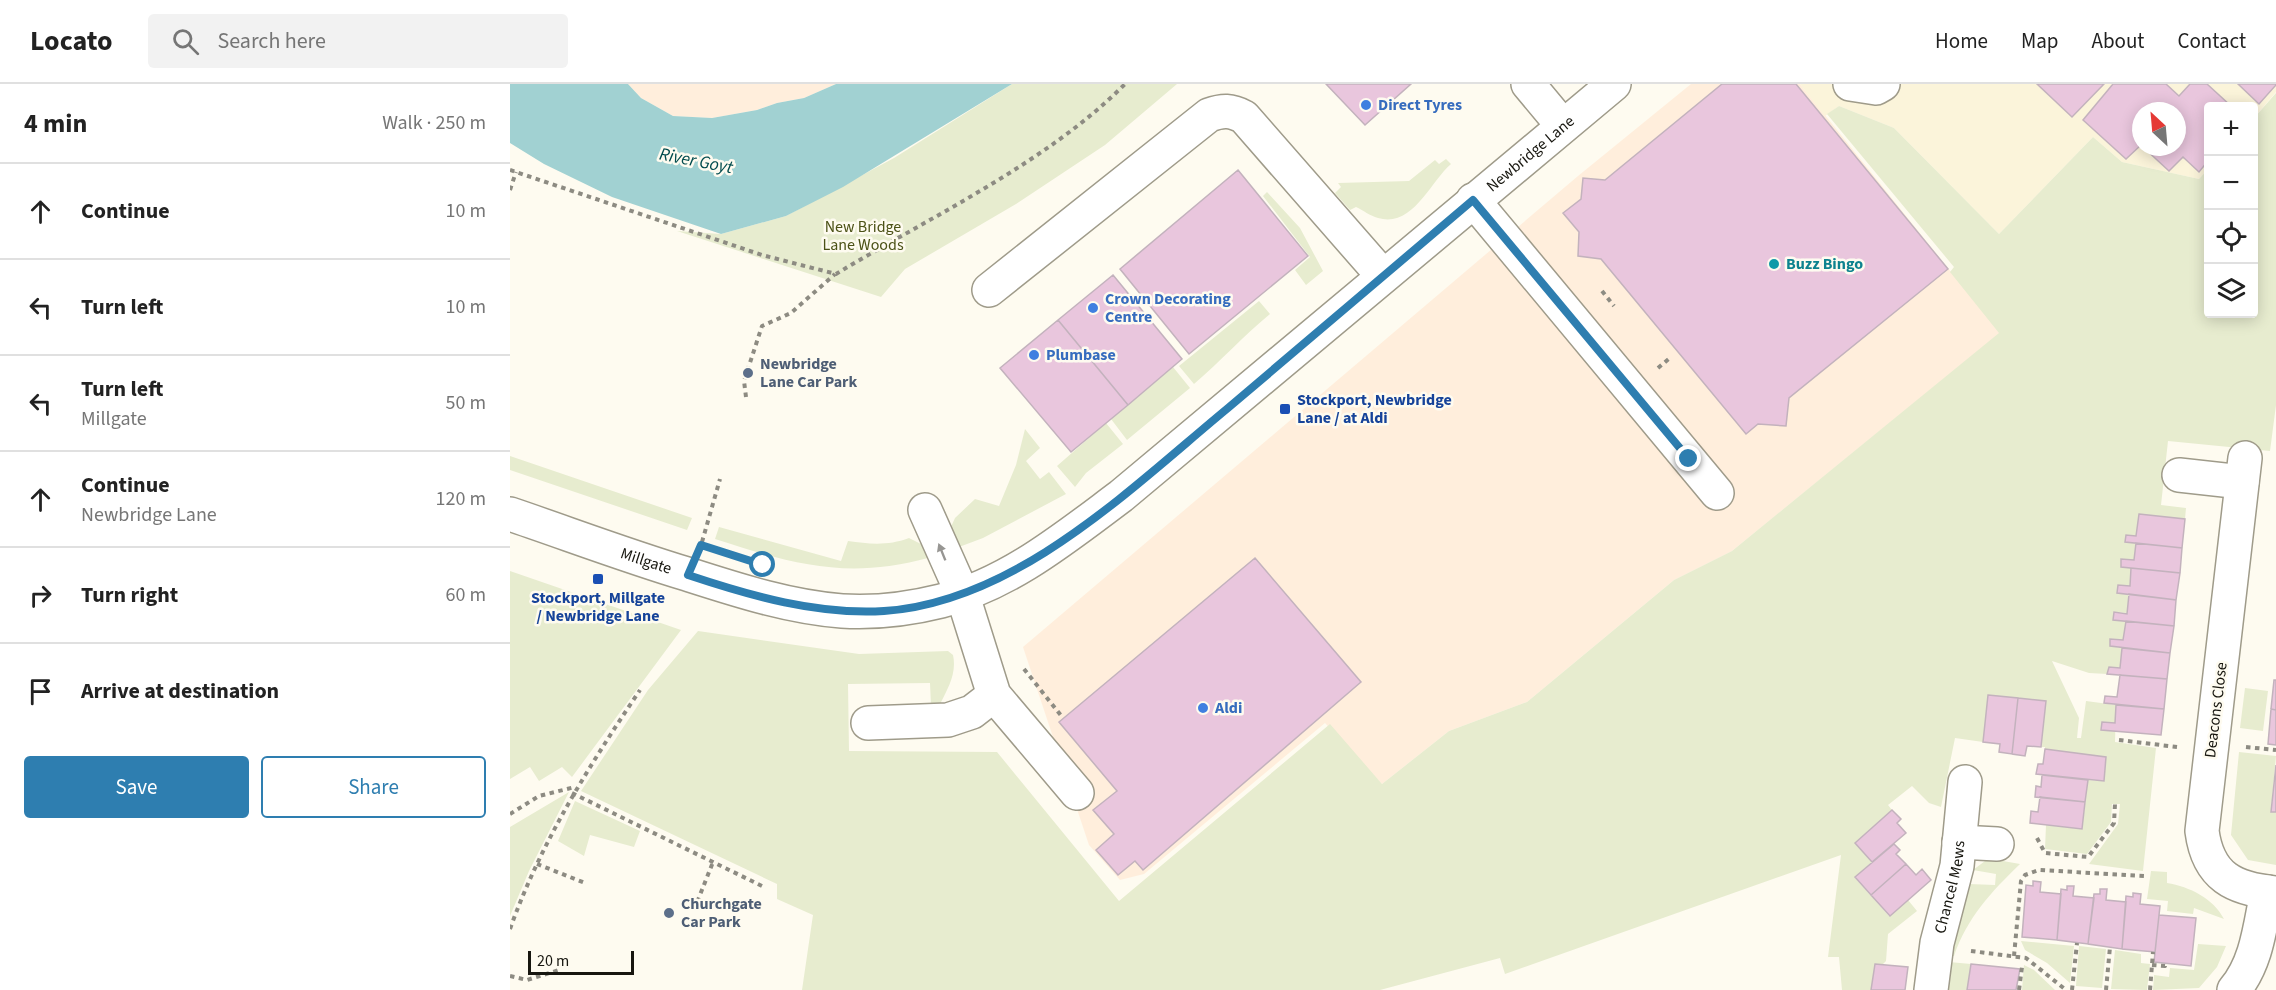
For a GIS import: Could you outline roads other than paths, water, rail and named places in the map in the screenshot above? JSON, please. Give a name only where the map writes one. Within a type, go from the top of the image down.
[{"type":"street","points":[[1528,84],[1563,126]]},
{"type":"street","name":"Newbridge Lane","points":[[962,593],[1022,566],[1053,547],[1121,496],[1614,84]]},
{"type":"street","points":[[1850,84],[1876,87],[1883,84]]},
{"type":"street","points":[[989,290],[1209,115],[1221,110],[1232,111],[1244,117],[1383,276]]},
{"type":"street","points":[[1473,200],[1717,493]]},
{"type":"street","name":"Deacons Close","points":[[2179,475],[2243,470],[2202,831],[2206,852],[2220,873],[2234,885],[2272,893]]},
{"type":"street","points":[[925,510],[962,593],[994,695],[1077,794]]},
{"type":"street","name":"Millgate","points":[[510,514],[638,559],[794,605],[842,611],[886,611],[942,601],[962,593]]},
{"type":"street","points":[[868,723],[948,720],[972,712],[994,695]]},
{"type":"street","name":"Chancel Mews","points":[[1931,990],[1937,943],[1955,874],[1965,782]]},
{"type":"street","points":[[1959,842],[1997,844]]},
{"type":"street","points":[[2234,990],[2248,970],[2272,893]]},
{"type":"water","name":"River Goyt","points":[[510,84],[628,84],[641,98],[673,116],[712,118],[804,98],[836,84],[1012,84],[843,187],[786,216],[721,234],[612,197],[544,164],[510,143]]},
{"type":"place","name":"Direct Tyres","points":[[1366,105]]},
{"type":"place","name":"Buzz Bingo","points":[[1774,264]]},
{"type":"place","name":"Crown Decorating Centre","points":[[1093,308]]},
{"type":"place","name":"Plumbase","points":[[1034,355]]},
{"type":"place","name":"Newbridge Lane Car Park","points":[[748,373]]},
{"type":"place","name":"Stockport, Newbridge Lane / at Aldi","points":[[1285,409]]},
{"type":"place","name":"Stockport, Millgate / Newbridge Lane","points":[[598,579]]},
{"type":"place","name":"Aldi","points":[[1203,708]]},
{"type":"place","name":"Churchgate Car Park","points":[[669,913]]},
{"type":"park label","name":"New Bridge Lane Woods","points":[[863,236]]}]
